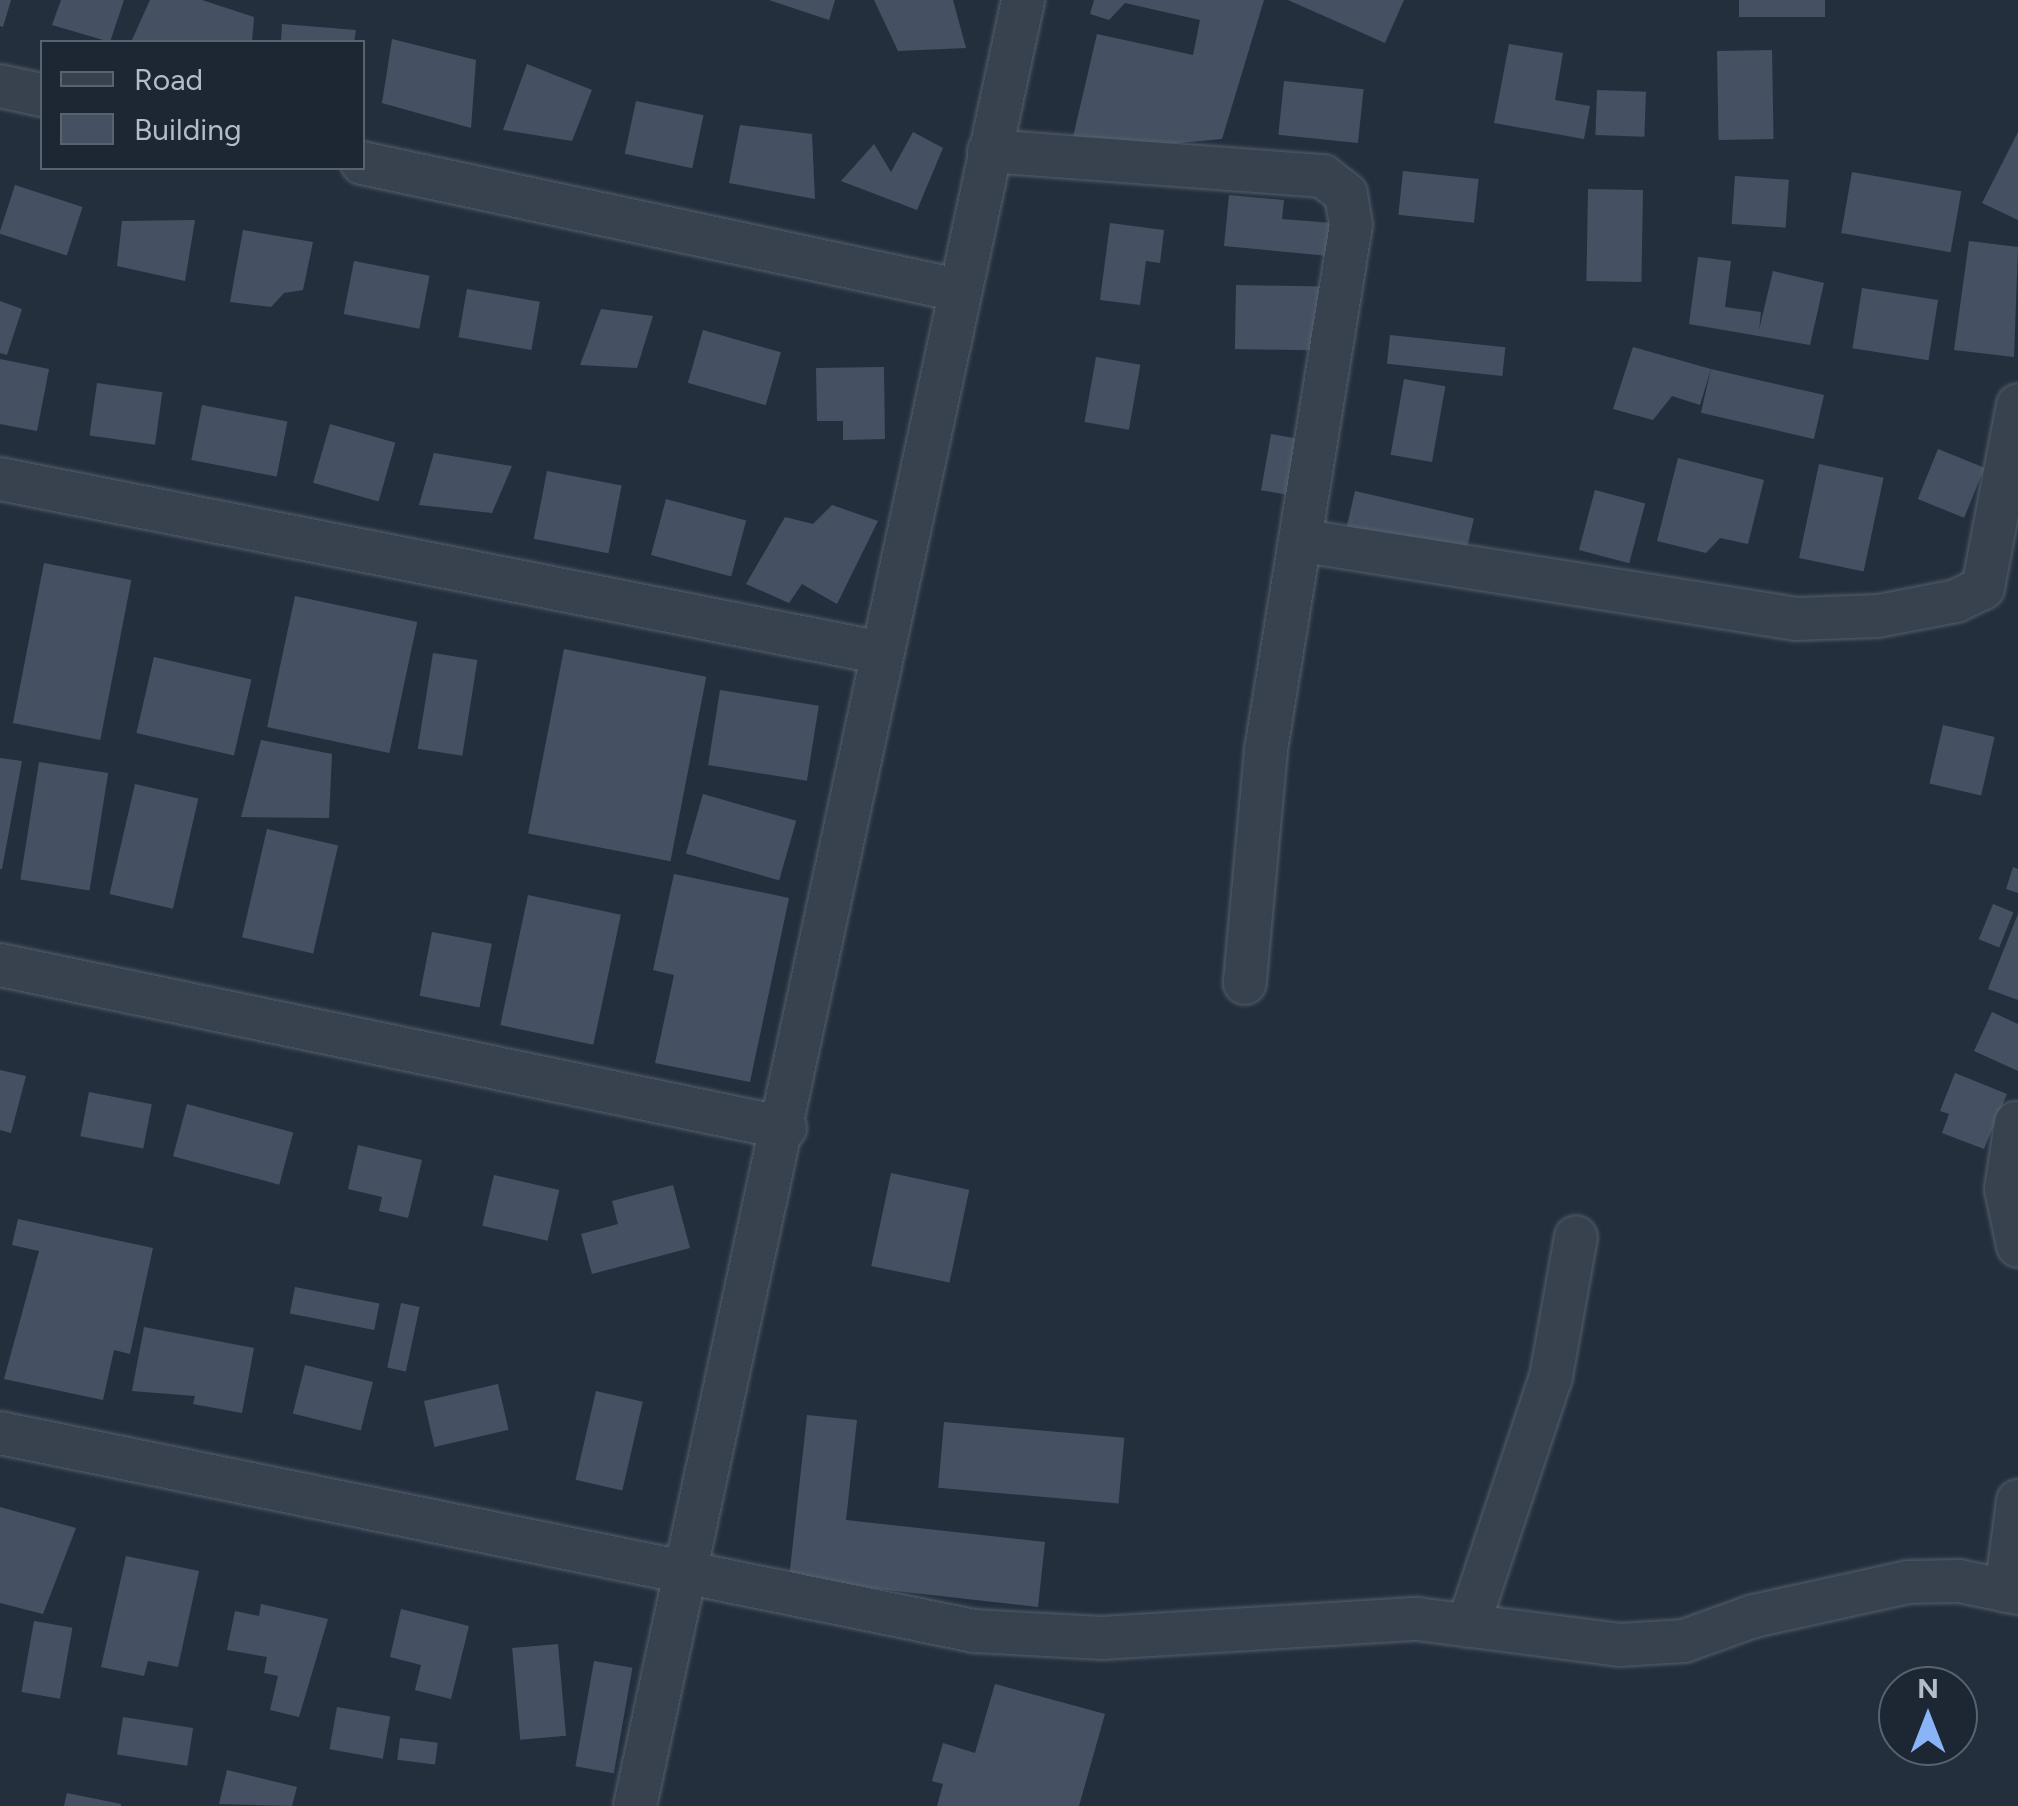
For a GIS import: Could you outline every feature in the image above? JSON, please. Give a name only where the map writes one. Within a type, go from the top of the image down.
[{"type":"street","points":[[635,1806],[683,1571],[785,1128],[958,290],[1023,0]]},
{"type":"street","points":[[0,86],[40,95]]},
{"type":"street","points":[[989,151],[1322,176],[1346,194],[1351,225],[1304,542],[1266,750],[1244,983]]},
{"type":"street","points":[[365,164],[958,290]]},
{"type":"street","points":[[1304,542],[1796,619],[1878,616],[1956,601],[1983,588],[2018,405]]},
{"type":"street","points":[[0,479],[882,653]]},
{"type":"street","points":[[0,965],[785,1128]]},
{"type":"street","points":[[2016,1123],[2006,1189],[2018,1246]]},
{"type":"street","points":[[1468,1626],[1551,1376],[1576,1237]]},
{"type":"street","points":[[0,1432],[974,1630],[1102,1638],[1417,1619],[1619,1644],[1684,1641],[1754,1616],[1908,1582],[1959,1581],[2012,1592],[2018,1501]]},
{"type":"building","points":[[0,0],[11,0],[3,27],[0,26]]},
{"type":"building","points":[[61,0],[124,0],[111,40],[52,25]]},
{"type":"building","points":[[150,0],[202,0],[254,17],[252,40],[132,40]]},
{"type":"building","points":[[769,0],[835,0],[829,20]]},
{"type":"building","points":[[874,0],[953,0],[966,48],[898,51]]},
{"type":"building","points":[[1094,0],[1264,0],[1222,139],[1123,148],[1073,137],[1097,34],[1193,55],[1200,20],[1125,3],[1109,20],[1090,14]]},
{"type":"building","points":[[1288,0],[1404,0],[1385,43]]},
{"type":"building","points":[[1739,0],[1825,0],[1825,17],[1739,17]]},
{"type":"building","points":[[282,24],[356,30],[354,40],[281,40]]},
{"type":"building","points":[[392,39],[476,60],[471,128],[382,103]]},
{"type":"building","points":[[1509,44],[1563,53],[1555,100],[1590,106],[1584,139],[1494,123]]},
{"type":"building","points":[[1772,50],[1774,139],[1719,140],[1717,51]]},
{"type":"building","points":[[527,64],[592,90],[572,141],[503,130]]},
{"type":"building","points":[[1284,81],[1364,89],[1358,143],[1278,135]]},
{"type":"building","points":[[1597,90],[1646,92],[1644,137],[1595,135]]},
{"type":"building","points":[[636,101],[703,115],[692,168],[625,154]]},
{"type":"building","points":[[740,125],[812,134],[815,199],[729,183]]},
{"type":"building","points":[[913,132],[943,148],[917,210],[841,181],[874,144],[891,172]]},
{"type":"building","points":[[2018,132],[2018,220],[1982,203]]},
{"type":"building","points":[[1403,171],[1479,179],[1474,223],[1398,215]]},
{"type":"building","points":[[1852,172],[1961,191],[1951,252],[1841,233]]},
{"type":"building","points":[[1735,176],[1789,180],[1786,228],[1732,224]]},
{"type":"building","points":[[15,185],[83,207],[67,255],[0,234]]},
{"type":"building","points":[[1588,189],[1643,190],[1641,282],[1586,281]]},
{"type":"building","points":[[1229,195],[1284,200],[1282,219],[1333,223],[1329,256],[1224,246]]},
{"type":"building","points":[[195,220],[185,281],[117,266],[122,221]]},
{"type":"building","points":[[1110,223],[1164,230],[1160,263],[1146,261],[1140,305],[1100,300]]},
{"type":"building","points":[[243,230],[313,242],[303,290],[284,293],[271,307],[230,302]]},
{"type":"building","points":[[1969,241],[2018,247],[2014,357],[1954,350]]},
{"type":"building","points":[[1698,257],[1731,261],[1725,307],[1761,312],[1759,330],[1773,271],[1824,283],[1810,345],[1689,324]]},
{"type":"building","points":[[354,261],[430,276],[419,329],[344,314]]},
{"type":"building","points":[[1236,285],[1323,287],[1322,351],[1235,349]]},
{"type":"building","points":[[1862,288],[1938,300],[1929,360],[1852,348]]},
{"type":"building","points":[[467,289],[540,302],[531,350],[458,337]]},
{"type":"building","points":[[0,301],[22,309],[7,355],[0,353]]},
{"type":"building","points":[[601,309],[653,316],[637,368],[580,365]]},
{"type":"building","points":[[703,330],[781,352],[766,405],[688,383]]},
{"type":"building","points":[[1390,335],[1505,347],[1502,376],[1387,364]]},
{"type":"building","points":[[1633,347],[1711,369],[1700,405],[1672,396],[1653,420],[1613,409]]},
{"type":"building","points":[[1096,357],[1140,365],[1129,430],[1085,422]]},
{"type":"building","points":[[0,359],[49,369],[37,431],[0,424]]},
{"type":"building","points":[[884,367],[885,439],[843,440],[843,421],[817,421],[816,368]]},
{"type":"building","points":[[1711,369],[1824,395],[1814,439],[1701,413]]},
{"type":"building","points":[[1404,379],[1445,386],[1432,462],[1391,455]]},
{"type":"building","points":[[97,383],[162,392],[155,445],[90,435]]},
{"type":"building","points":[[202,405],[287,422],[277,477],[191,460]]},
{"type":"building","points":[[330,424],[395,443],[379,501],[313,483]]},
{"type":"building","points":[[1271,434],[1312,441],[1302,497],[1261,490]]},
{"type":"building","points":[[1938,449],[1984,468],[1964,518],[1918,499]]},
{"type":"building","points":[[434,453],[512,466],[492,513],[419,505]]},
{"type":"building","points":[[1678,458],[1764,480],[1748,544],[1720,538],[1706,553],[1657,541]]},
{"type":"building","points":[[1819,464],[1884,478],[1864,572],[1799,558]]},
{"type":"building","points":[[547,471],[622,486],[608,553],[534,539]]},
{"type":"building","points":[[1595,490],[1645,503],[1629,563],[1579,550]]},
{"type":"building","points":[[1355,491],[1474,518],[1464,561],[1345,534]]},
{"type":"building","points":[[666,499],[746,520],[731,577],[651,555]]},
{"type":"building","points":[[832,505],[878,521],[837,604],[802,584],[789,603],[746,584],[785,517],[813,524]]},
{"type":"building","points":[[44,563],[131,580],[100,740],[13,723]]},
{"type":"building","points":[[295,596],[417,622],[389,753],[267,727]]},
{"type":"building","points":[[564,649],[706,677],[670,861],[528,834]]},
{"type":"building","points":[[433,653],[477,660],[462,756],[418,749]]},
{"type":"building","points":[[154,657],[251,679],[234,755],[136,733]]},
{"type":"building","points":[[720,690],[819,706],[807,781],[708,765]]},
{"type":"building","points":[[1943,725],[1995,737],[1981,795],[1930,783]]},
{"type":"building","points":[[261,740],[332,754],[329,818],[241,817]]},
{"type":"building","points":[[0,758],[22,761],[2,869],[0,869]]},
{"type":"building","points":[[39,762],[108,773],[90,890],[20,880]]},
{"type":"building","points":[[135,784],[198,799],[173,909],[110,894]]},
{"type":"building","points":[[703,794],[796,821],[779,880],[686,854]]},
{"type":"building","points":[[267,829],[338,845],[313,954],[242,937]]},
{"type":"building","points":[[2013,867],[2018,869],[2018,893],[2006,889]]},
{"type":"building","points":[[674,874],[789,898],[750,1082],[655,1063],[674,975],[653,970]]},
{"type":"building","points":[[528,895],[621,915],[593,1045],[500,1025]]},
{"type":"building","points":[[1993,904],[2013,912],[1999,947],[1979,939]]},
{"type":"building","points":[[2018,914],[2018,1000],[1988,989]]},
{"type":"building","points":[[432,932],[492,944],[479,1007],[420,996]]},
{"type":"building","points":[[1992,1012],[2018,1024],[2018,1071],[1974,1051]]},
{"type":"building","points":[[0,1070],[26,1076],[11,1133],[0,1130]]},
{"type":"building","points":[[1955,1073],[2007,1094],[1984,1149],[1942,1133],[1949,1114],[1940,1111]]},
{"type":"building","points":[[89,1092],[152,1104],[143,1148],[80,1136]]},
{"type":"building","points":[[187,1104],[293,1132],[279,1185],[173,1156]]},
{"type":"building","points":[[358,1145],[422,1160],[408,1218],[379,1211],[382,1197],[348,1189]]},
{"type":"building","points":[[891,1173],[969,1190],[950,1283],[871,1266]]},
{"type":"building","points":[[494,1175],[559,1190],[548,1241],[482,1226]]},
{"type":"building","points":[[673,1185],[690,1248],[592,1274],[581,1234],[618,1224],[612,1201]]},
{"type":"building","points":[[18,1219],[153,1248],[130,1354],[114,1350],[103,1400],[4,1379],[39,1251],[12,1245]]},
{"type":"building","points":[[295,1287],[379,1303],[374,1330],[290,1314]]},
{"type":"building","points":[[401,1303],[420,1307],[406,1372],[387,1368]]},
{"type":"building","points":[[144,1327],[254,1348],[242,1413],[193,1404],[195,1396],[132,1391]]},
{"type":"building","points":[[305,1365],[373,1382],[361,1430],[293,1414]]},
{"type":"building","points":[[498,1384],[509,1430],[435,1447],[424,1401]]},
{"type":"building","points":[[596,1391],[643,1402],[622,1490],[576,1480]]},
{"type":"building","points":[[807,1415],[857,1420],[846,1520],[1045,1542],[1038,1607],[789,1579]]},
{"type":"building","points":[[944,1422],[1124,1438],[1119,1504],[938,1488]]},
{"type":"building","points":[[0,1507],[76,1528],[43,1614],[0,1603]]},
{"type":"building","points":[[126,1556],[199,1571],[178,1667],[148,1661],[144,1676],[101,1667]]},
{"type":"building","points":[[261,1604],[328,1619],[299,1717],[270,1710],[278,1676],[264,1673],[267,1657],[227,1650],[235,1611],[259,1616]]},
{"type":"building","points":[[401,1609],[469,1626],[451,1699],[415,1690],[421,1665],[390,1657]]},
{"type":"building","points":[[34,1621],[72,1628],[60,1699],[21,1692]]},
{"type":"building","points":[[558,1644],[566,1736],[520,1740],[512,1648]]},
{"type":"building","points":[[594,1661],[632,1668],[614,1773],[575,1766]]},
{"type":"building","points":[[995,1684],[1105,1714],[1079,1806],[937,1806],[943,1784],[932,1781],[943,1743],[975,1753]]},
{"type":"building","points":[[337,1707],[390,1716],[383,1759],[330,1749]]},
{"type":"building","points":[[123,1717],[193,1728],[187,1766],[117,1755]]},
{"type":"building","points":[[400,1738],[438,1743],[435,1764],[397,1760]]},
{"type":"building","points":[[227,1770],[297,1787],[292,1806],[219,1804]]},
{"type":"building","points":[[67,1793],[121,1804],[121,1806],[64,1806]]}]
